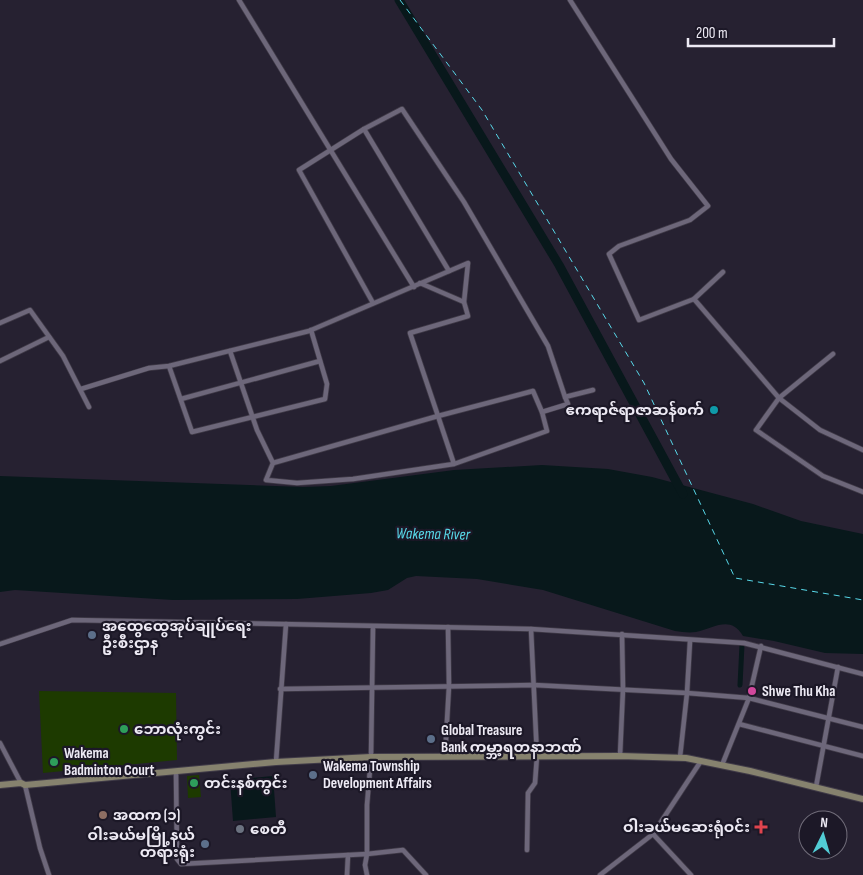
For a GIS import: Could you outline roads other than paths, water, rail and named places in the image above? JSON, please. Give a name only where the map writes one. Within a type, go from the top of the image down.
[{"type":"street","points":[[239,0],[414,287]]},
{"type":"street","points":[[570,0],[672,159],[708,206],[690,220],[619,246],[609,254],[639,320],[694,299],[723,272]]},
{"type":"street","points":[[373,303],[299,170],[364,129],[402,108],[464,202],[548,346],[568,404],[542,412]]},
{"type":"street","points":[[364,129],[449,271]]},
{"type":"street","points":[[81,389],[149,368],[169,366],[312,330],[468,263],[464,302],[468,316],[410,333],[454,464]]},
{"type":"street","points":[[420,283],[464,302]]},
{"type":"street","points":[[694,299],[779,398],[820,430],[863,450]]},
{"type":"street","points":[[0,323],[30,310],[81,389],[89,407]]},
{"type":"street","points":[[169,366],[192,432],[252,418],[325,399],[326,384],[312,330]]},
{"type":"street","points":[[0,361],[49,337]]},
{"type":"street","points":[[230,351],[252,418],[273,463],[266,480],[282,483],[353,479],[454,464],[547,431],[542,412],[532,391],[273,463]]},
{"type":"street","points":[[833,354],[779,398],[756,430],[823,476],[863,492]]},
{"type":"street","points":[[181,399],[320,361]]},
{"type":"street","points":[[565,397],[593,390]]},
{"type":"street","points":[[0,644],[72,620],[531,629],[622,634],[690,641],[744,643],[863,674]]},
{"type":"street","points":[[276,762],[286,624]]},
{"type":"street","points":[[367,875],[365,865],[371,757],[373,627]]},
{"type":"street","points":[[445,756],[449,686],[448,627]]},
{"type":"street","points":[[527,850],[528,793],[535,782],[537,756],[531,629]]},
{"type":"street","points":[[620,756],[623,689],[622,634]]},
{"type":"street","points":[[680,758],[690,641]]},
{"type":"street","points":[[722,765],[749,698],[761,646]]},
{"type":"street","points":[[816,787],[838,668]]},
{"type":"street","points":[[280,689],[534,685],[687,693],[749,698],[829,720],[863,727]]},
{"type":"street","points":[[739,724],[863,756]]},
{"type":"street","points":[[0,743],[23,784],[49,875]]},
{"type":"street","points":[[0,785],[176,772],[276,762],[371,757],[620,756],[680,758],[701,761],[863,799]]},
{"type":"street","points":[[600,875],[653,834],[701,761]]},
{"type":"street","points":[[176,772],[177,859],[181,864],[367,854],[403,850],[426,875]]},
{"type":"street","points":[[653,834],[691,875]]},
{"type":"street","points":[[347,875],[348,854]]},
{"type":"water","name":"Wakema River","points":[[542,465],[608,469],[652,477],[753,504],[801,521],[863,534],[863,654],[825,653],[743,636],[733,626],[727,624],[696,632],[675,631],[543,590],[477,579],[416,576],[407,578],[388,590],[297,599],[173,600],[15,590],[0,592],[0,476],[303,487],[331,486],[454,470]]},
{"type":"water","points":[[273,776],[276,817],[233,821],[230,780]]},
{"type":"waterway","points":[[399,0],[559,265],[683,494]]},
{"type":"waterway","points":[[740,685],[742,645]]},
{"type":"place","name":"ဧကရာဇ်ရာဇာဆန်စက်","points":[[714,410]]},
{"type":"place","name":"အထွေထွေအုပ်ချုပ်ရေး ဦးစီးဌာန","points":[[92,635]]},
{"type":"place","name":"Shwe Thu Kha","points":[[752,691]]},
{"type":"place","name":"ဘောလုံးကွင်း","points":[[124,729]]},
{"type":"place","name":"Global Treasure Bank ကမ္ဘာ့ရတနာဘဏ်","points":[[431,739]]},
{"type":"place","name":"Wakema Badminton Court","points":[[54,762]]},
{"type":"place","name":"Wakema Township Development Affairs","points":[[313,775]]},
{"type":"place","name":"တင်းနစ်ကွင်း","points":[[194,783]]},
{"type":"place","name":"အထက (၁)","points":[[103,815]]},
{"type":"place","name":"ဝါးခယ်မဆေးရုံဝင်း","points":[[761,827]]},
{"type":"place","name":"စေတီ","points":[[240,829]]},
{"type":"place","name":"ဝါးခယ်မမြို့နယ် တရားရုံး","points":[[205,844]]}]
